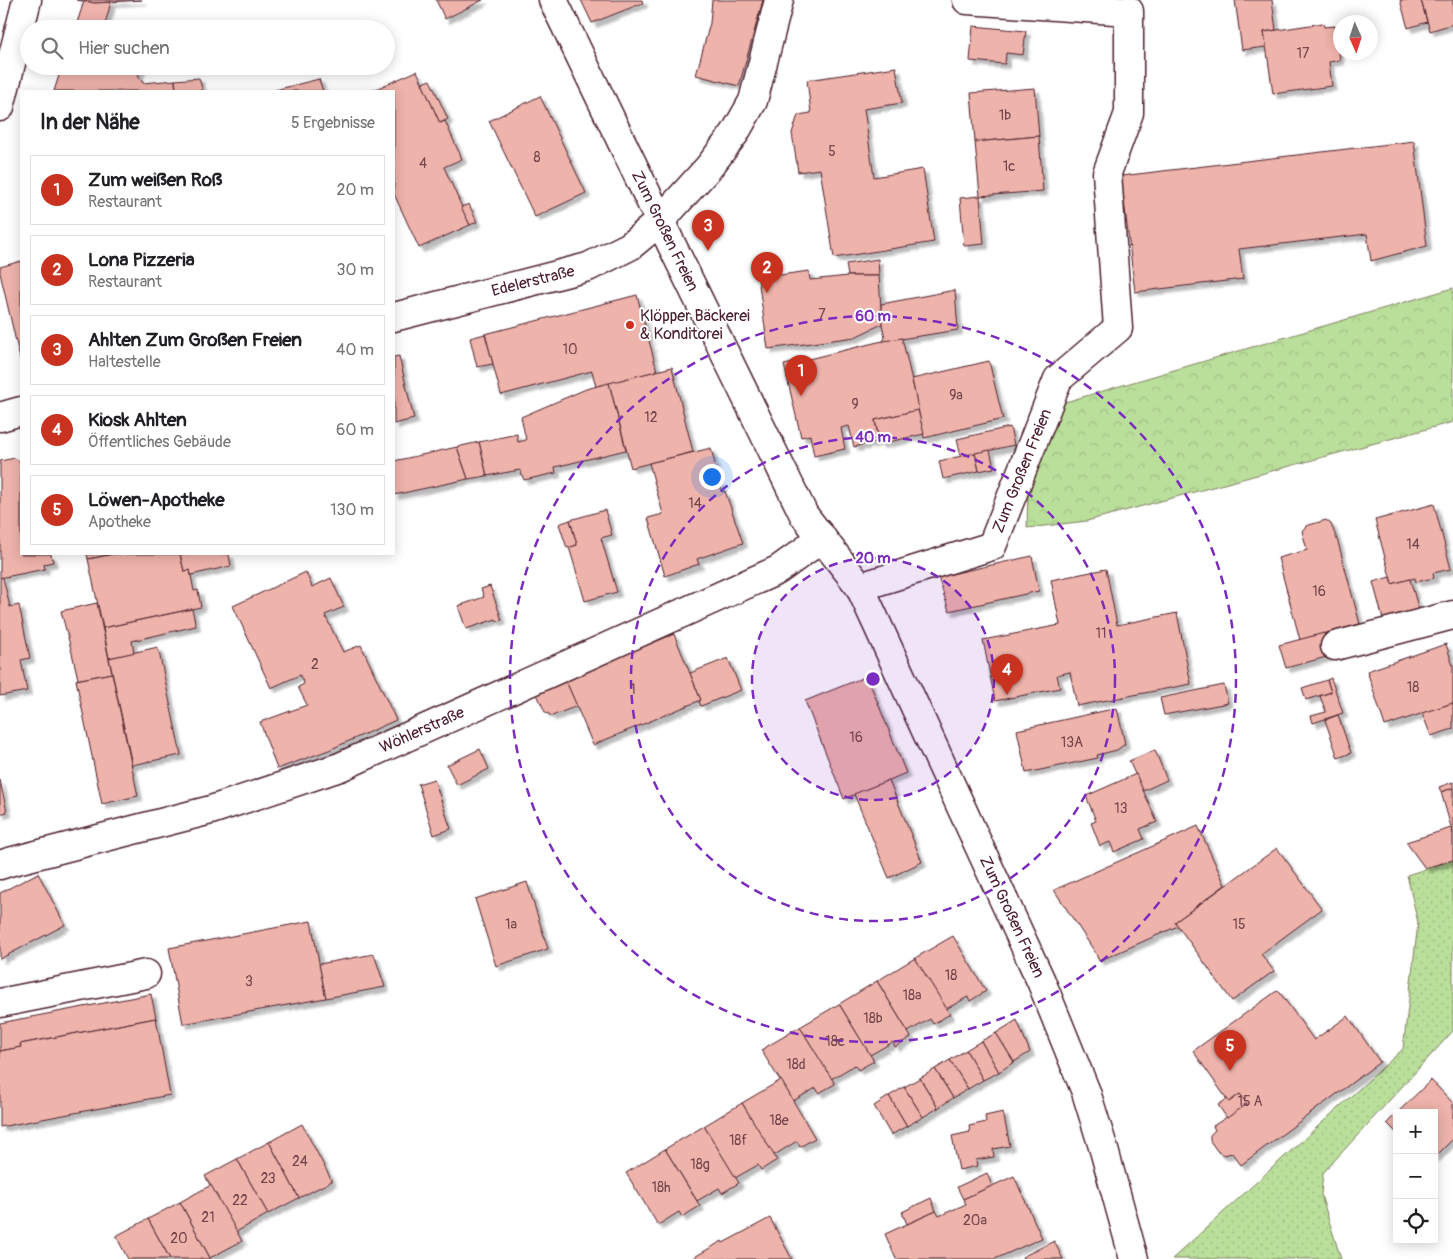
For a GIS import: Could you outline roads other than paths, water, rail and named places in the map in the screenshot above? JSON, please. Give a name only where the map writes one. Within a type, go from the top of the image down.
[{"type":"street","points":[[0,107],[24,0]]},
{"type":"street","name":"Zum Großen Freien","points":[[554,0],[804,515],[860,587],[1042,981],[1086,1092],[1134,1259]]},
{"type":"street","name":"Edelerstraße","points":[[395,317],[588,267],[630,246],[660,221],[709,167],[735,133],[753,101],[779,0]]},
{"type":"street","name":"Zum Großen Freien","points":[[860,587],[992,546],[1058,379],[1118,328],[1106,173],[1129,113],[1129,11],[967,0]]},
{"type":"street","points":[[0,417],[20,411]]},
{"type":"street","name":"Wöhlerstraße","points":[[0,865],[211,810],[340,767],[778,570],[821,536]]},
{"type":"street","points":[[1335,646],[1453,615]]},
{"type":"street","points":[[0,1003],[146,974]]},
{"type":"place","name":"Ahlten Zum Großen Freien","points":[[708,251]]},
{"type":"place","name":"Lona Pizzeria","points":[[767,293]]},
{"type":"place","name":"Klöpper Bäckerei & Konditorei","points":[[630,325]]},
{"type":"place","name":"Zum weißen Roß","points":[[801,396]]},
{"type":"place","name":"Kiosk Ahlten","points":[[1007,695]]},
{"type":"place","name":"Löwen-Apotheke","points":[[1230,1071]]}]
